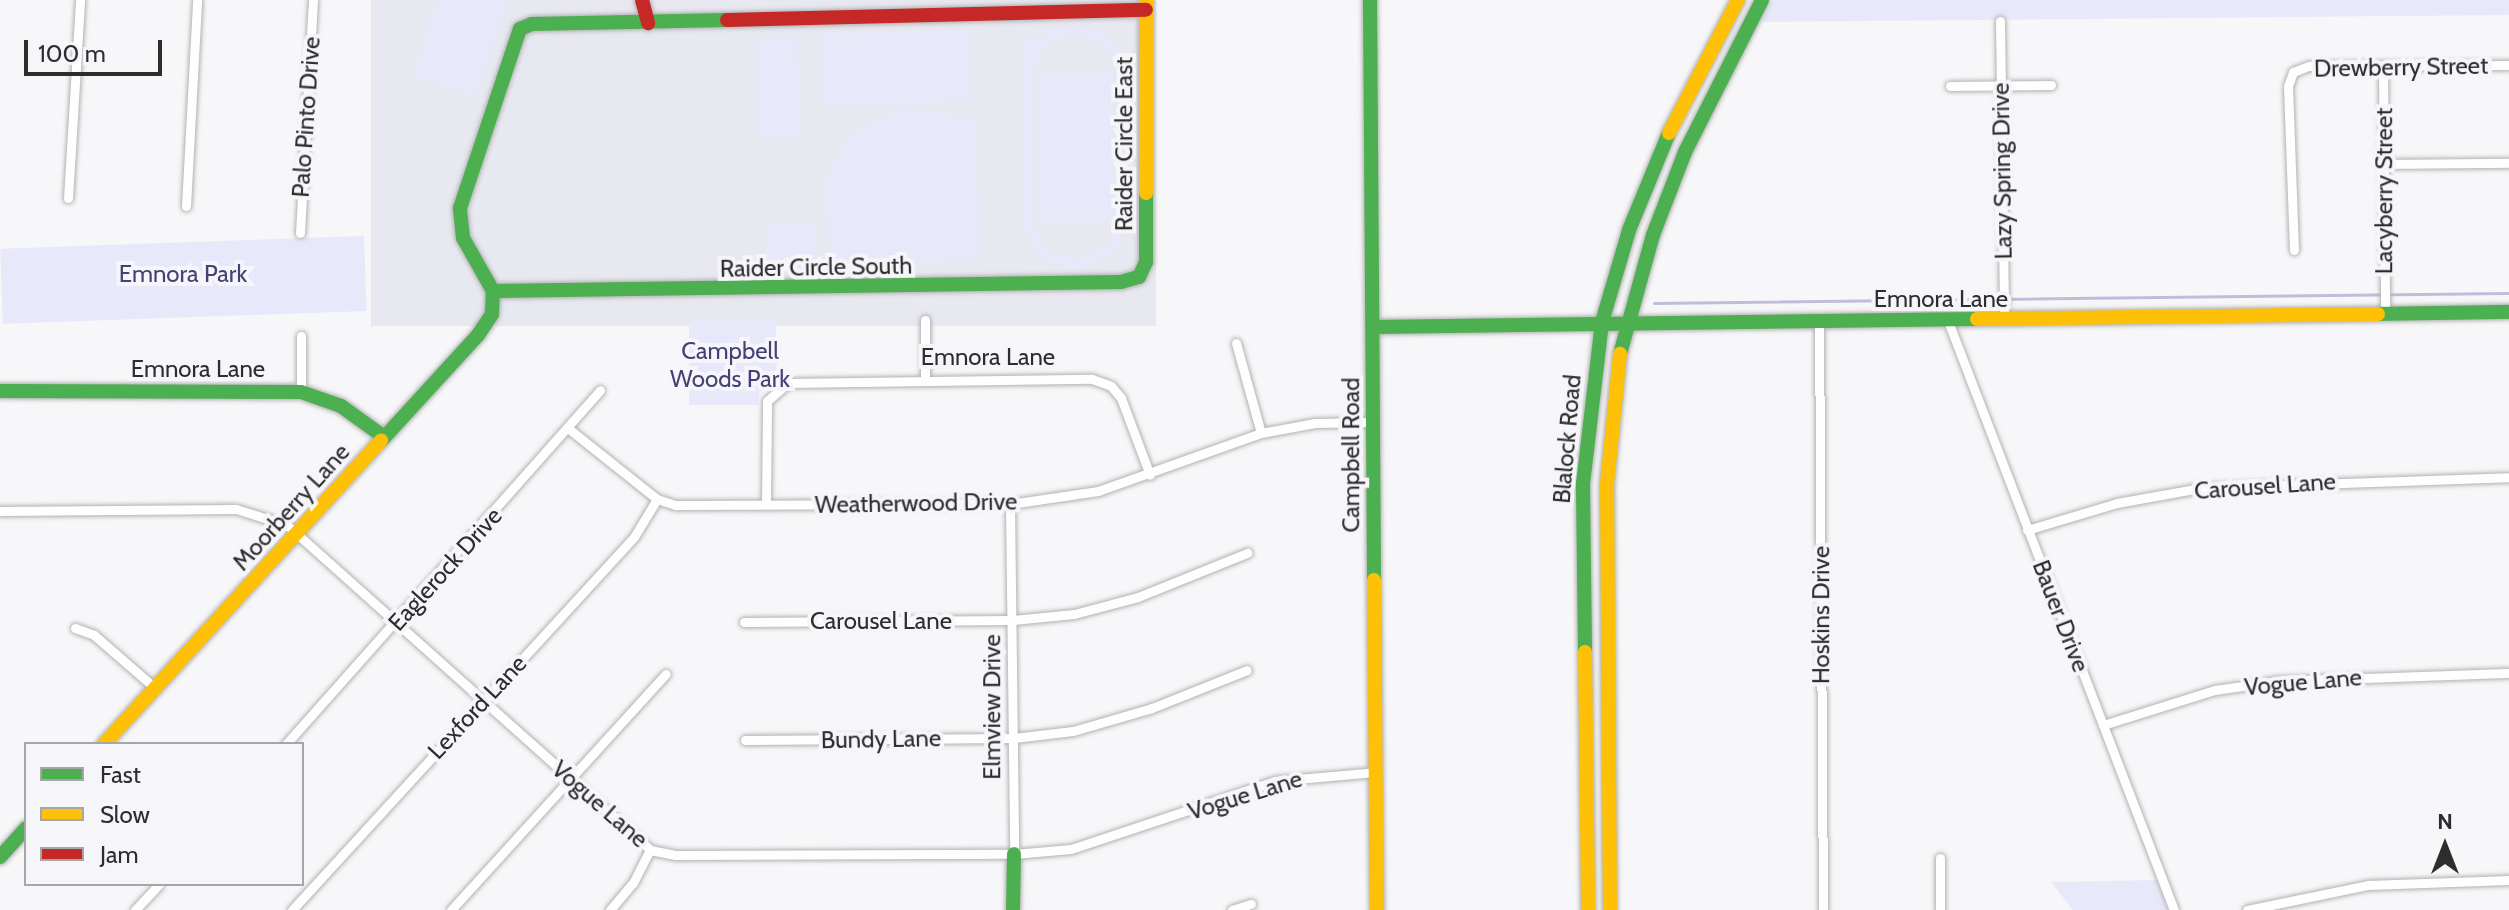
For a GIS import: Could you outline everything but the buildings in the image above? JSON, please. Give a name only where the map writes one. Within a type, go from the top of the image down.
[{"type":"street","points":[[68,198],[80,0]]},
{"type":"street","points":[[186,206],[197,0]]},
{"type":"street","name":"Palo Pinto Drive","points":[[300,233],[313,0]]},
{"type":"street","points":[[642,0],[648,23]]},
{"type":"street","name":"Campbell Road","points":[[1370,0],[1377,910]]},
{"type":"street","name":"Blalock Road","points":[[1588,910],[1584,554],[1587,437],[1602,322],[1629,230],[1664,144],[1738,0]]},
{"type":"street","name":"Blalock Road","points":[[1610,910],[1607,556],[1612,398],[1627,321],[1685,152],[1762,0]]},
{"type":"street","points":[[493,291],[463,238],[460,208],[520,29],[532,24],[648,23],[1146,5]]},
{"type":"street","name":"Raider Circle East","points":[[1139,277],[1146,262],[1146,5]]},
{"type":"street","name":"Lazy Spring Drive","points":[[2000,21],[2004,316]]},
{"type":"street","name":"Drewberry Street","points":[[2294,250],[2288,86],[2293,72],[2309,66],[2509,65]]},
{"type":"street","name":"Lacyberry Street","points":[[2383,67],[2385,312]]},
{"type":"street","points":[[1950,86],[2051,85]]},
{"type":"street","points":[[2384,164],[2509,163]]},
{"type":"street","name":"Raider Circle South","points":[[493,291],[923,288],[1121,282],[1139,277]]},
{"type":"street","name":"Moorberry Lane","points":[[106,742],[490,320],[493,291]]},
{"type":"street","name":"Emnora Lane","points":[[1373,327],[1627,321],[1948,321],[2004,316],[2509,312]]},
{"type":"street","points":[[925,320],[925,380]]},
{"type":"street","name":"Hoskins Drive","points":[[1819,321],[1823,910]]},
{"type":"street","name":"Bauer Drive","points":[[1948,321],[2174,910]]},
{"type":"street","points":[[301,336],[301,392]]},
{"type":"street","points":[[1236,343],[1261,433]]},
{"type":"street","name":"Emnora Lane","points":[[766,504],[767,401],[788,383],[1092,379],[1111,386],[1121,398],[1150,475]]},
{"type":"street","name":"Eaglerock Drive","points":[[288,742],[398,622],[600,390]]},
{"type":"street","name":"Emnora Lane","points":[[0,391],[301,392],[341,406],[384,437]]},
{"type":"street","name":"Weatherwood Drive","points":[[569,429],[657,499],[689,505],[1010,504],[1098,491],[1261,433],[1315,423],[1372,422]]},
{"type":"street","name":"Carousel Lane","points":[[2027,530],[2117,503],[2200,488],[2509,477]]},
{"type":"street","name":"Lexford Lane","points":[[292,910],[634,537],[657,499]]},
{"type":"street","name":"Elmview Drive","points":[[1010,504],[1013,910]]},
{"type":"street","name":"Vogue Lane","points":[[0,511],[236,509],[298,531],[650,850],[698,857],[1014,854],[1071,849],[1121,836],[1275,781],[1375,772]]},
{"type":"street","name":"Carousel Lane","points":[[744,622],[1013,620],[1074,614],[1138,597],[1247,553]]},
{"type":"street","points":[[1584,554],[1607,556]]},
{"type":"street","points":[[75,628],[94,635],[155,688]]},
{"type":"street","name":"Bundy Lane","points":[[745,740],[1014,738],[1073,731],[1152,708],[1247,670]]},
{"type":"street","name":"Vogue Lane","points":[[2103,725],[2215,690],[2277,681],[2509,673]]},
{"type":"street","points":[[451,910],[666,674]]},
{"type":"street","points":[[1585,710],[1608,711]]},
{"type":"street","points":[[0,857],[24,830]]},
{"type":"street","points":[[610,910],[633,883],[650,850]]},
{"type":"street","points":[[1940,858],[1940,910]]},
{"type":"street","points":[[1587,875],[1609,876]]},
{"type":"street","points":[[2247,910],[2368,885],[2509,880]]},
{"type":"street","points":[[135,910],[157,886]]},
{"type":"street","points":[[1232,910],[1251,904]]},
{"type":"shaded area","points":[[371,0],[1156,0],[1156,326],[371,326]]},
{"type":"green space","points":[[437,0],[508,0],[474,98],[411,76]]},
{"type":"green space","points":[[1773,0],[2509,0],[2509,15],[1762,22]]},
{"type":"green space","points":[[1075,24],[1107,34],[1126,61],[1129,216],[1114,254],[1076,270],[1044,260],[1022,225],[1021,36],[1031,36],[1032,45],[1051,30]],"holes":[[[1075,34],[1101,42],[1117,64],[1119,216],[1106,247],[1075,260],[1050,252],[1034,230],[1031,78],[1044,47]]]},
{"type":"green space","points":[[969,29],[972,101],[821,106],[818,34]]},
{"type":"green space","points":[[797,38],[800,138],[759,139],[755,39]]},
{"type":"green space","points":[[1037,72],[1113,72],[1113,222],[1037,222]]},
{"type":"green space","points":[[900,107],[976,117],[980,261],[833,264],[822,186],[849,135]]},
{"type":"green space","points":[[767,224],[816,224],[816,275],[767,275]]},
{"type":"green space","name":"Emnora Park","points":[[364,236],[367,311],[3,324],[0,249]]},
{"type":"green space","name":"Campbell Woods Park","points":[[775,321],[779,378],[759,393],[758,405],[689,405],[689,322]]},
{"type":"green space","points":[[2157,880],[2168,910],[2073,910],[2051,882]]},
{"type":"waterway","points":[[1654,303],[2509,293]]},
{"type":"traffic: fast","points":[[1370,0],[1374,580]]},
{"type":"traffic: fast","points":[[1620,354],[1653,235],[1685,152],[1762,0]]},
{"type":"traffic: fast","points":[[493,291],[463,238],[460,208],[520,29],[532,24],[727,20]]},
{"type":"traffic: fast","points":[[1585,652],[1583,484],[1602,322],[1629,230],[1669,133]]},
{"type":"traffic: fast","points":[[493,291],[1121,282],[1139,277],[1146,262],[1146,193]]},
{"type":"traffic: fast","points":[[381,441],[478,335],[492,314],[493,291]]},
{"type":"traffic: fast","points":[[2378,314],[2509,312]]},
{"type":"traffic: fast","points":[[1373,327],[1977,319]]},
{"type":"traffic: fast","points":[[0,391],[301,392],[341,406],[384,437]]},
{"type":"traffic: fast","points":[[0,857],[24,830]]},
{"type":"traffic: fast","points":[[1013,910],[1014,854]]},
{"type":"traffic: slow","points":[[1146,0],[1146,193]]},
{"type":"traffic: slow","points":[[1669,133],[1738,0]]},
{"type":"traffic: slow","points":[[1977,319],[2378,314]]},
{"type":"traffic: slow","points":[[1610,910],[1607,484],[1620,354]]},
{"type":"traffic: slow","points":[[106,742],[381,441]]},
{"type":"traffic: slow","points":[[1374,580],[1377,910]]},
{"type":"traffic: slow","points":[[1585,652],[1588,910]]},
{"type":"traffic: jam","points":[[642,0],[648,23]]},
{"type":"traffic: jam","points":[[727,20],[1146,10]]}]
